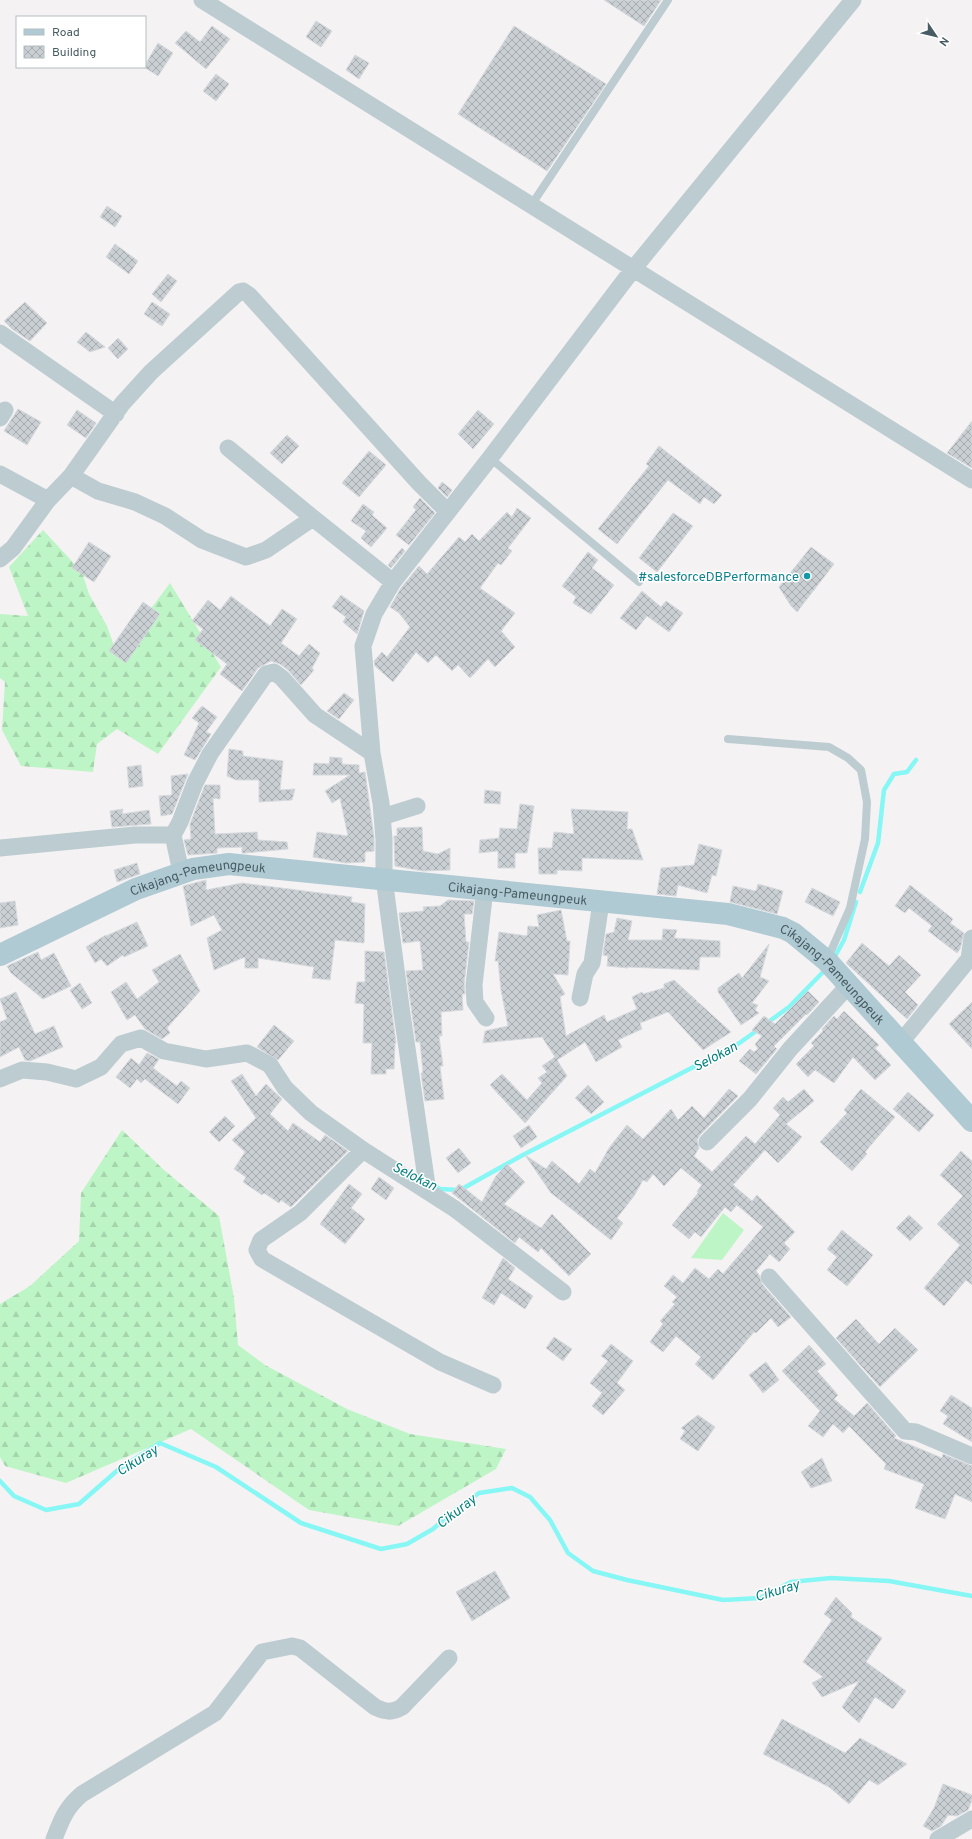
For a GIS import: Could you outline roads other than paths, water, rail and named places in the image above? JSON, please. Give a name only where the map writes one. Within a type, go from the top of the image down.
[{"type":"main road","name":"Cikajang-Pameungpeuk","points":[[0,955],[136,889],[181,872],[212,865],[229,864],[384,878],[601,902],[728,914],[773,924],[793,933],[830,965],[972,1120]]},
{"type":"street","points":[[202,0],[390,119],[532,204],[972,480]]},
{"type":"street","points":[[426,1184],[400,1007],[384,878],[384,839],[382,816],[372,753],[363,646],[374,614],[392,582],[490,458],[634,268],[853,0]]},
{"type":"street","points":[[0,559],[13,548],[48,500],[71,476],[116,414],[151,372],[239,292],[243,291],[249,295],[414,478],[448,512]]},
{"type":"street","points":[[0,333],[116,414]]},
{"type":"street","points":[[228,448],[392,582]]},
{"type":"street","points":[[0,474],[48,500]]},
{"type":"street","points":[[71,476],[98,491],[135,502],[165,516],[202,540],[246,557],[266,550],[313,518]]},
{"type":"street","points":[[181,872],[173,835],[180,822],[195,783],[210,754],[266,674],[274,672],[282,678],[315,716],[372,753]]},
{"type":"street","points":[[382,816],[417,806]]},
{"type":"street","points":[[0,848],[135,835],[173,835]]},
{"type":"street","points":[[485,889],[474,985],[475,1002],[486,1018]]},
{"type":"street","points":[[580,998],[585,974],[592,963],[601,902]]},
{"type":"street","points":[[901,1042],[964,965],[968,959],[972,938]]},
{"type":"street","points":[[707,1142],[750,1099],[790,1049],[848,985]]},
{"type":"street","points":[[0,1078],[22,1070],[47,1072],[76,1079],[101,1067],[120,1044],[141,1038],[164,1051],[206,1059],[247,1053],[270,1065],[285,1088],[310,1113],[363,1150],[426,1184],[455,1209],[563,1292]]},
{"type":"street","points":[[363,1150],[300,1213],[261,1240],[257,1247],[258,1254],[262,1259],[440,1362],[493,1385]]},
{"type":"street","points":[[769,1277],[905,1431],[916,1432],[972,1456]]},
{"type":"street","points":[[54,1839],[62,1818],[72,1802],[82,1794],[215,1714],[262,1652],[292,1646],[300,1648],[375,1707],[384,1711],[393,1711],[402,1707],[449,1658]]},
{"type":"street","points":[[938,1839],[972,1819]]},
{"type":"lane","points":[[532,204],[668,0]]},
{"type":"lane","points":[[490,458],[639,582]]},
{"type":"lane","points":[[728,739],[829,747],[848,758],[861,770],[867,802],[865,839],[850,908],[830,965]]},
{"type":"waterway","name":"Selokan","points":[[860,892],[878,843],[884,790],[894,774],[907,772],[916,760]]},
{"type":"waterway","name":"Selokan","points":[[834,958],[844,940],[856,902]]},
{"type":"waterway","name":"Selokan","points":[[767,1023],[789,1007],[826,969]]},
{"type":"waterway","name":"Selokan","points":[[433,1185],[440,1189],[460,1190],[521,1156],[738,1044],[759,1029]]},
{"type":"waterway","name":"Cikuray","points":[[0,1481],[14,1496],[46,1510],[79,1504],[119,1469],[160,1443],[216,1467],[301,1523],[381,1549],[407,1544],[433,1529],[455,1510],[479,1493],[512,1488],[530,1497],[550,1520],[568,1553],[593,1571],[627,1580],[723,1600],[760,1598],[791,1582],[831,1578],[889,1581],[972,1596]]},
{"type":"place","name":"#salesforceDBPerformance","points":[[807,576]]}]
